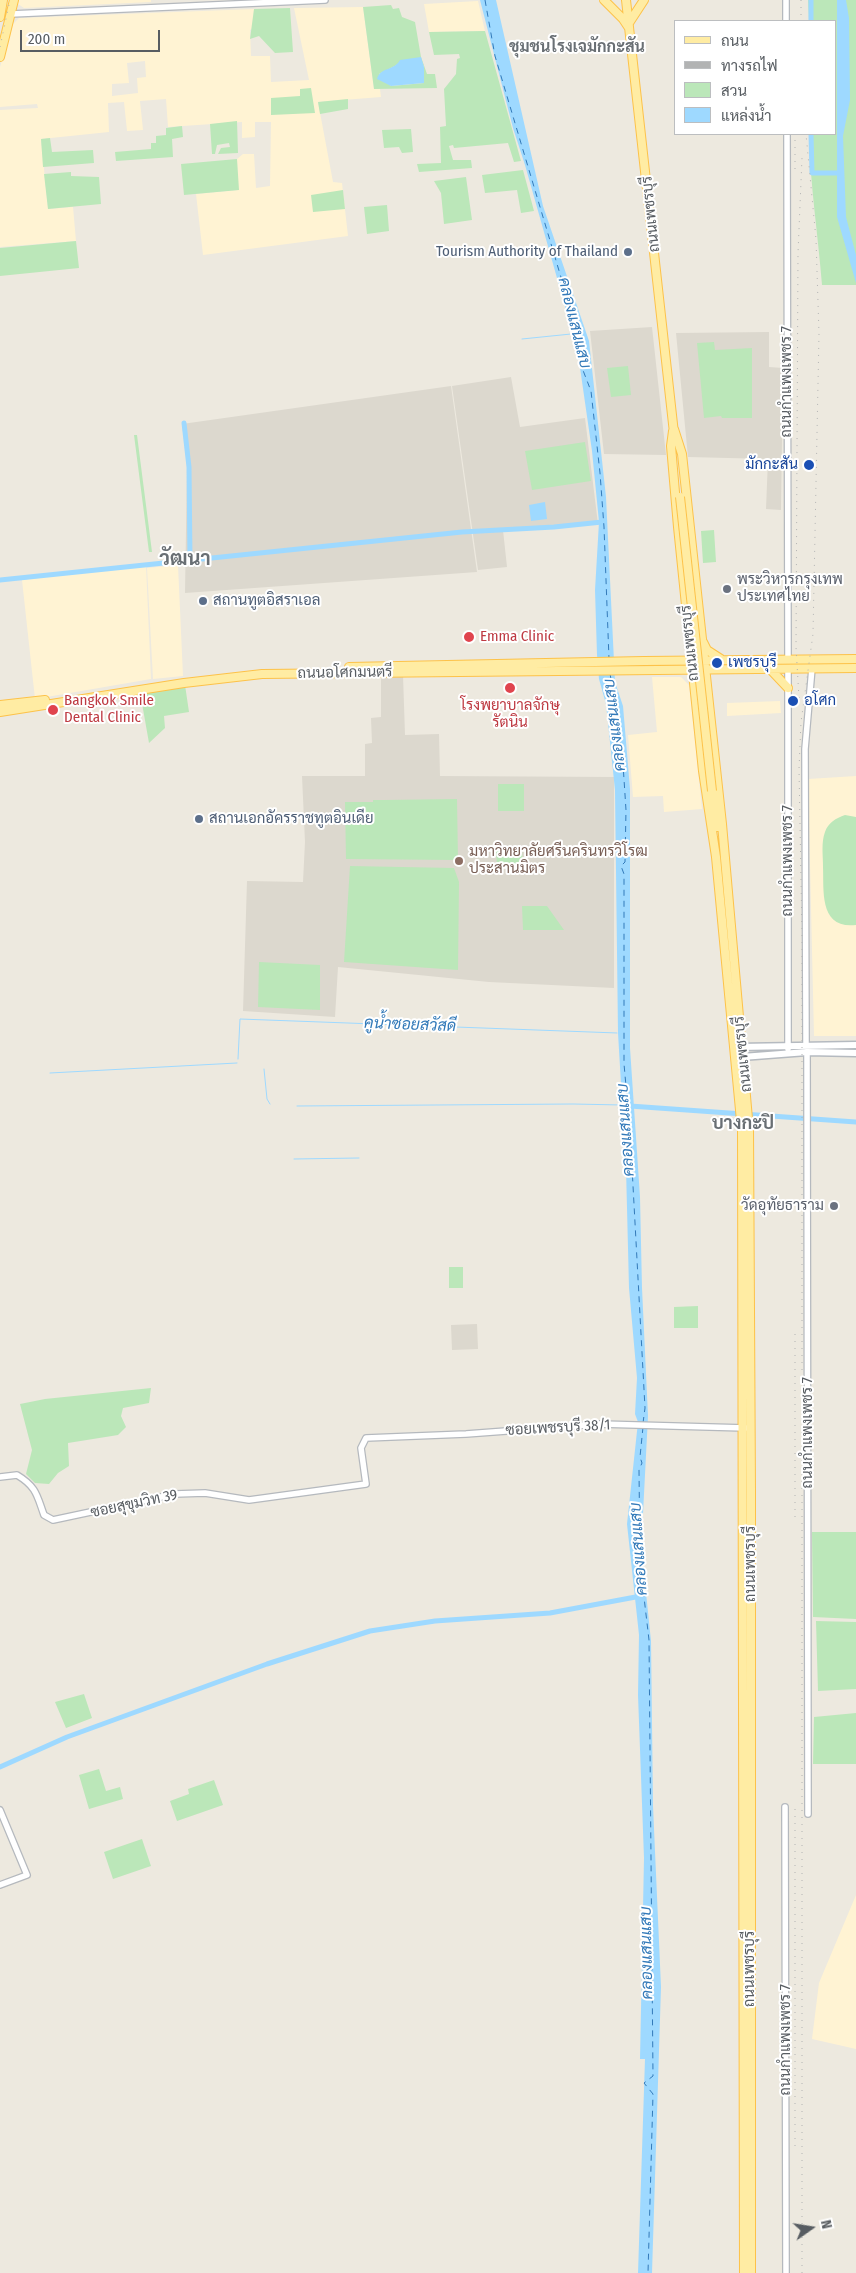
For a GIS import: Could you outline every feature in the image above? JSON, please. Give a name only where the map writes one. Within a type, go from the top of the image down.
[{"type":"main road","points":[[3,0],[0,16],[11,14]]},
{"type":"main road","points":[[0,58],[14,0]]},
{"type":"main road","points":[[604,0],[630,26],[644,0]]},
{"type":"main road","name":"ถนนเพชรบุรี","points":[[626,0],[712,791],[725,856]]},
{"type":"main road","name":"ถนนเพชรบุรี","points":[[674,429],[671,446],[672,461],[698,722],[716,857],[745,1117]]},
{"type":"main road","name":"ถนนเพชรบุรี","points":[[674,429],[682,454],[725,856],[738,1047],[742,1057],[745,1117],[747,1251],[747,2038],[744,2273]]},
{"type":"main road","points":[[687,610],[692,615],[695,615],[699,610]]},
{"type":"main road","points":[[702,640],[707,650],[723,660]]},
{"type":"main road","points":[[691,641],[688,653],[676,665],[695,686]]},
{"type":"main road","points":[[704,664],[730,669],[770,669],[788,665],[856,659]]},
{"type":"main road","points":[[704,664],[723,660],[812,668],[856,668]]},
{"type":"main road","name":"ถนนอโศกมนตรี","points":[[0,705],[249,669],[704,664]]},
{"type":"main road","name":"ถนนอโศกมนตรี","points":[[0,712],[254,674],[569,666]]},
{"type":"main road","points":[[706,684],[714,674],[730,669]]},
{"type":"main road","points":[[770,669],[788,688]]},
{"type":"main road","points":[[698,722],[705,716],[710,720]]},
{"type":"main road","name":"ถนนเพชรบุรี","points":[[716,857],[718,826]]},
{"type":"main road","points":[[738,1047],[806,1044],[856,1045]]},
{"type":"main road","points":[[759,1046],[756,1052],[760,1056]]},
{"type":"main road","points":[[742,1057],[807,1052],[856,1053]]},
{"type":"main road","name":"ถนนเพชรบุรี","points":[[747,2038],[751,2273]]},
{"type":"street","points":[[11,14],[325,0]]},
{"type":"street","points":[[786,0],[786,20]]},
{"type":"street","name":"ถนนกำแพงเพชร 7","points":[[787,135],[788,1054]]},
{"type":"street","name":"ถนนกำแพงเพชร 7","points":[[806,1044],[805,749],[812,668]]},
{"type":"street","name":"ถนนกำแพงเพชร 7","points":[[807,1052],[808,1814]]},
{"type":"street","name":"ซอยเพชรบุรี 38/1","points":[[366,1438],[466,1434],[578,1425],[747,1428]]},
{"type":"street","name":"ซอยสุขุมวิท 39","points":[[0,1477],[17,1475],[31,1486],[38,1496],[44,1515],[53,1520],[175,1494],[205,1493],[249,1500],[366,1484],[361,1448],[366,1438]]},
{"type":"street","name":"ถนนกำแพงเพชร 7","points":[[786,1807],[786,2273]]},
{"type":"street","points":[[0,1810],[27,1875],[0,1885]]},
{"type":"shaded area","points":[[17,0],[151,0],[151,2],[24,8],[18,4]]},
{"type":"shaded area","points":[[478,1],[485,31],[429,32],[424,4]]},
{"type":"shaded area","points":[[363,7],[374,89],[380,89],[381,97],[318,102],[333,182],[342,183],[348,236],[203,255],[196,194],[238,190],[237,159],[243,154],[254,154],[256,188],[270,186],[271,122],[255,122],[255,137],[242,138],[242,122],[168,127],[166,99],[140,101],[143,130],[127,131],[124,102],[108,103],[109,132],[41,139],[48,209],[73,207],[76,241],[0,247],[0,110],[38,108],[37,104],[0,107],[0,67],[12,25],[19,18],[254,9],[253,28],[250,30],[251,56],[270,56],[271,82],[309,80],[294,8]],"holes":[[[145,61],[146,77],[137,78],[138,93],[112,96],[112,84],[129,83],[127,63]]]},
{"type":"shaded area","points":[[652,327],[666,455],[604,454],[590,331]]},
{"type":"shaded area","points":[[769,332],[769,367],[783,368],[781,510],[766,509],[768,459],[688,457],[676,333]]},
{"type":"shaded area","points":[[511,377],[520,427],[585,418],[598,524],[503,530],[507,567],[478,570],[452,386]]},
{"type":"shaded area","points":[[451,386],[477,572],[185,593],[187,466],[182,424]]},
{"type":"shaded area","points":[[146,565],[151,679],[35,699],[22,580]]},
{"type":"shaded area","points":[[178,565],[183,676],[153,679],[147,568]]},
{"type":"shaded area","name":"มหาวิทยาลัยศรีนครินทรวิโรฒ ประสานมิตร","points":[[381,675],[403,675],[405,735],[439,734],[440,776],[614,777],[614,988],[489,982],[338,967],[335,1017],[243,1011],[247,881],[303,882],[305,842],[302,776],[365,776],[365,744],[372,743],[371,718],[381,717]]},
{"type":"shaded area","points":[[652,677],[681,677],[689,685],[702,809],[664,812],[663,796],[633,797],[628,735],[657,732]]},
{"type":"shaded area","points":[[780,701],[781,713],[727,716],[727,703]]},
{"type":"shaded area","points":[[856,776],[856,1036],[814,1036],[808,779]]},
{"type":"shaded area","points":[[477,1324],[478,1349],[452,1350],[451,1325]]},
{"type":"shaded area","points":[[856,1895],[856,2049],[812,2039],[819,1983]]},
{"type":"green space","points":[[808,0],[856,0],[856,285],[822,285],[812,190],[809,135],[836,135],[836,20],[809,20]]},
{"type":"green space","points":[[391,5],[393,9],[399,8],[402,17],[415,22],[421,57],[427,74],[435,74],[437,88],[374,89],[363,7]],"holes":[[[422,63],[424,67],[424,83],[391,86],[379,74],[397,65]]]},
{"type":"green space","points":[[290,8],[293,52],[275,53],[259,36],[250,39],[254,9]]},
{"type":"green space","points":[[485,31],[521,161],[514,162],[508,143],[454,148],[453,145],[449,146],[453,160],[471,160],[472,168],[419,172],[417,164],[441,163],[440,127],[446,126],[444,89],[456,74],[457,59],[460,58],[459,54],[434,55],[429,32]]},
{"type":"green space","points":[[311,88],[315,113],[271,115],[271,98],[300,96],[300,89]]},
{"type":"green space","points":[[348,99],[348,109],[320,114],[318,102]]},
{"type":"green space","points":[[237,121],[238,153],[218,154],[221,148],[230,147],[229,143],[217,145],[215,154],[212,154],[210,124]]},
{"type":"green space","points":[[182,126],[183,137],[172,139],[173,157],[116,161],[115,152],[151,149],[151,143],[156,143],[156,136],[166,135],[166,128]]},
{"type":"green space","points":[[411,129],[413,152],[402,153],[399,147],[384,148],[382,130]]},
{"type":"green space","points":[[50,138],[52,152],[93,150],[94,163],[43,167],[41,139]]},
{"type":"green space","points":[[237,159],[239,190],[184,195],[181,164]]},
{"type":"green space","points":[[523,170],[534,211],[521,213],[517,190],[485,193],[482,175]]},
{"type":"green space","points":[[71,172],[71,176],[99,177],[101,204],[48,209],[44,174]]},
{"type":"green space","points":[[466,177],[472,220],[444,224],[441,193],[434,181]]},
{"type":"green space","points":[[343,190],[345,209],[313,212],[311,195]]},
{"type":"green space","points":[[387,205],[389,231],[367,234],[364,207]]},
{"type":"green space","points":[[76,241],[79,268],[0,276],[0,248]]},
{"type":"green space","points":[[714,342],[715,350],[752,348],[752,418],[722,418],[721,416],[704,418],[697,343]]},
{"type":"green space","points":[[628,366],[631,395],[611,397],[607,368]]},
{"type":"green space","points":[[134,435],[137,435],[152,552],[149,552]]},
{"type":"green space","points":[[585,442],[591,481],[532,490],[525,451]]},
{"type":"green space","points":[[714,530],[716,562],[703,563],[701,531]]},
{"type":"green space","points":[[185,685],[189,712],[164,716],[165,728],[149,743],[140,692]]},
{"type":"green space","points":[[498,784],[524,784],[524,811],[498,811]]},
{"type":"green space","points":[[457,799],[458,860],[346,859],[345,802]]},
{"type":"green space","points":[[845,815],[856,817],[856,925],[844,925],[835,921],[826,907],[823,887],[822,849],[826,829],[830,823]]},
{"type":"green space","points":[[496,849],[522,849],[523,866],[497,867]]},
{"type":"green space","points":[[350,866],[454,868],[459,882],[458,970],[344,962]]},
{"type":"green space","points":[[522,906],[547,906],[564,930],[523,930]]},
{"type":"green space","points":[[259,962],[320,965],[320,1010],[258,1007]]},
{"type":"green space","points":[[449,1267],[463,1267],[463,1288],[449,1288]]},
{"type":"green space","points":[[698,1306],[698,1328],[674,1328],[674,1307]]},
{"type":"green space","points":[[151,1388],[149,1403],[123,1408],[121,1416],[126,1427],[118,1435],[68,1443],[69,1466],[58,1473],[49,1484],[35,1483],[26,1474],[32,1450],[20,1404],[45,1399]]},
{"type":"green space","points":[[812,1532],[856,1532],[856,1619],[813,1617]]},
{"type":"green space","points":[[816,1621],[856,1622],[856,1689],[818,1691]]},
{"type":"green space","points":[[84,1694],[92,1718],[66,1728],[55,1702]]},
{"type":"green space","points":[[856,1713],[856,1764],[813,1764],[814,1717]]},
{"type":"green space","points":[[99,1769],[106,1791],[120,1787],[123,1799],[89,1809],[79,1775]]},
{"type":"green space","points":[[214,1780],[223,1805],[177,1821],[170,1801],[189,1794],[188,1789]]},
{"type":"green space","points":[[142,1839],[151,1866],[113,1879],[104,1852]]},
{"type":"water","name":"คลองแสนแสบ","points":[[480,0],[496,0],[543,206],[589,341],[606,497],[615,682],[623,706],[630,789],[630,1048],[640,1197],[648,1416],[642,1533],[643,1564],[651,1641],[653,1806],[661,1987],[652,2273],[638,2273],[645,2059],[640,2059],[644,1858],[638,1695],[639,1635],[627,1524],[638,1422],[635,1414],[637,1378],[629,1288],[626,1168],[618,1033],[615,790],[606,704],[599,679],[597,655],[595,590],[599,522],[592,451],[575,333],[572,331],[513,128]]},
{"type":"water","points":[[837,0],[846,0],[849,18],[850,100],[843,136],[846,217],[856,255],[856,283],[837,217]]},
{"type":"water","points":[[421,57],[424,67],[424,83],[391,86],[377,79],[381,73],[394,66],[400,60]]},
{"type":"water","points":[[545,502],[547,519],[531,521],[529,505]]},
{"type":"waterway","points":[[811,0],[811,20]]},
{"type":"waterway","points":[[811,135],[812,173],[838,173]]},
{"type":"waterway","name":"คลองแสนแสบ","points":[[522,339],[571,334],[574,330]]},
{"type":"waterway","points":[[184,423],[189,467],[190,560]]},
{"type":"waterway","points":[[0,580],[462,532],[554,527],[602,522]]},
{"type":"waterway","name":"คูน้ำซอยสวัสดี","points":[[238,1059],[240,1019],[617,1033]]},
{"type":"waterway","name":"คูน้ำซอยสวัสดี","points":[[50,1073],[237,1063]]},
{"type":"waterway","name":"คูน้ำซอยสวัสดี","points":[[264,1069],[267,1099],[270,1104]]},
{"type":"waterway","name":"คูน้ำซอยสวัสดี","points":[[297,1106],[622,1105]]},
{"type":"waterway","name":"คลองแสนแสบ","points":[[630,1106],[856,1122]]},
{"type":"waterway","name":"คูน้ำซอยสวัสดี","points":[[294,1159],[359,1158]]},
{"type":"waterway","name":"คลองแสนแสบ","points":[[0,1767],[67,1737],[267,1664],[370,1631],[435,1621],[550,1613],[641,1596]]},
{"type":"ferry route","points":[[485,0],[495,56],[577,331],[579,360],[591,391],[604,527],[609,659]]},
{"type":"ferry route","points":[[610,673],[623,764],[626,810],[625,862],[621,866],[624,874],[624,1064],[630,1130],[645,1408],[643,1423]]},
{"type":"ferry route","points":[[643,1427],[640,1457],[642,1463],[639,1470],[640,1563],[649,1640],[653,2076],[644,2083],[653,2094],[648,2273]]},
{"type":"railway","points":[[0,47],[10,0]]},
{"type":"railway","points":[[801,0],[801,20]]},
{"type":"railway","points":[[795,135],[795,169]]},
{"type":"railway","points":[[802,2273],[802,934],[799,769],[801,722],[813,634],[819,334],[816,239],[806,135]]},
{"type":"railway","points":[[799,698],[796,647],[798,253],[802,158]]},
{"type":"railway","points":[[795,1334],[795,1521]]},
{"type":"railway","points":[[795,1809],[795,2151]]},
{"type":"place","name":"Tourism Authority of Thailand","points":[[628,252]]},
{"type":"place","name":"มักกะสัน","points":[[809,465]]},
{"type":"place","name":"พระวิหารกรุงเทพ ประเทศไทย","points":[[727,589]]},
{"type":"place","name":"สถานทูตอิสราเอล","points":[[203,601]]},
{"type":"place","name":"Emma Clinic","points":[[469,637]]},
{"type":"place","name":"เพชรบุรี","points":[[717,663]]},
{"type":"place","name":"โรงพยาบาลจักษุ รัตนิน","points":[[510,688]]},
{"type":"place","name":"อโศก","points":[[793,701]]},
{"type":"place","name":"Bangkok Smile Dental Clinic","points":[[53,710]]},
{"type":"place","name":"สถานเอกอัครราชทูตอินเดีย","points":[[199,819]]},
{"type":"place","name":"มหาวิทยาลัยศรีนครินทรวิโรฒ ประสานมิตร","points":[[459,861]]},
{"type":"place","name":"วัดอุทัยธาราม","points":[[834,1206]]},
{"type":"district","name":"ชุมชนโรงเจมักกะสัน","points":[[577,48]]},
{"type":"district","name":"วัฒนา","points":[[185,559]]},
{"type":"district","name":"บางกะปิ","points":[[743,1124]]}]
